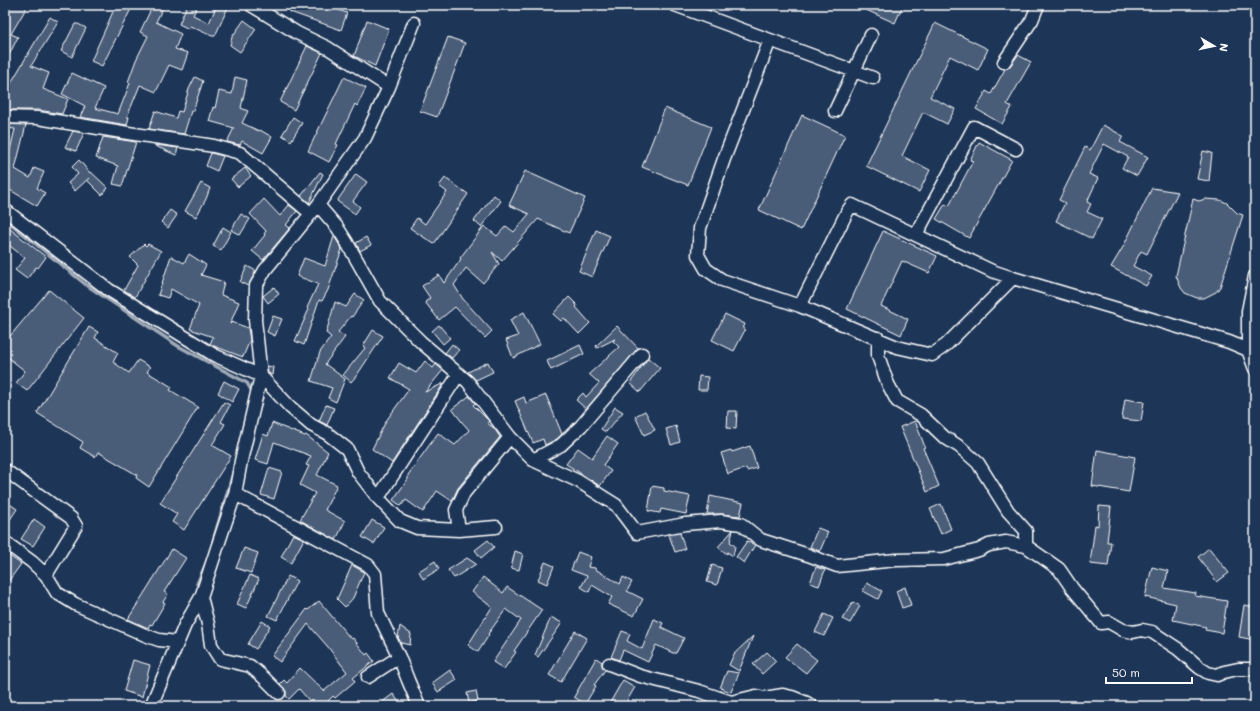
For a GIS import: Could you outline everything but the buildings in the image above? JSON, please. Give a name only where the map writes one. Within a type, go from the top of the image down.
[{"type":"street","points":[[251,5],[328,48],[389,87]]},
{"type":"street","points":[[675,5],[873,78]]},
{"type":"street","points":[[1004,62],[1032,20],[1038,5]]},
{"type":"street","points":[[151,706],[185,625],[201,597],[235,494],[241,461],[261,376],[255,320],[256,286],[265,270],[314,209],[365,138],[389,87],[414,23]]},
{"type":"street","points":[[835,111],[871,35]]},
{"type":"street","points":[[770,40],[724,159],[700,228],[698,255],[706,269],[722,280],[800,306],[897,347],[932,355],[946,345],[1013,278]]},
{"type":"street","points":[[5,117],[38,118],[214,146],[240,153],[337,227],[380,301],[420,342],[468,382],[510,437],[533,460],[578,481],[616,506],[637,533],[685,524],[721,521],[741,524],[761,540],[837,566],[896,560],[944,559],[1006,542],[1026,546],[1059,568],[1072,588],[1101,623],[1109,622],[1124,630],[1133,632],[1142,630],[1152,632],[1178,649],[1208,673],[1217,675],[1224,672],[1255,669]]},
{"type":"street","points":[[916,236],[974,127],[1016,149]]},
{"type":"street","points":[[800,306],[846,212],[852,205],[992,271],[1229,342],[1248,350]]},
{"type":"street","points":[[5,210],[109,290],[214,355],[261,376],[290,407],[311,425],[328,434],[347,449],[358,472],[378,498],[400,521],[417,528],[459,530],[496,528]]},
{"type":"street","points":[[1255,276],[1248,311],[1248,350],[1255,369]]},
{"type":"street","points":[[878,338],[878,356],[888,384],[897,400],[921,415],[944,437],[960,447],[978,463],[1008,511],[1026,531],[1026,546]]},
{"type":"street","points":[[533,460],[561,445],[581,426],[642,354]]},
{"type":"street","points":[[378,498],[459,374]]},
{"type":"street","points":[[459,530],[456,510],[464,493],[510,437]]},
{"type":"street","points":[[5,470],[71,518],[76,526],[46,575]]},
{"type":"street","points":[[235,494],[368,565],[375,574],[378,613],[420,706]]},
{"type":"street","points":[[5,542],[32,562],[46,575],[57,594],[75,604],[159,640],[178,642]]},
{"type":"street","points":[[201,597],[208,624],[211,645],[220,659],[250,666],[279,693]]},
{"type":"street","points":[[368,677],[399,657]]},
{"type":"street","points":[[609,664],[640,676],[699,691],[731,702],[756,696],[764,698],[783,695],[792,697],[811,706]]},
{"type":"waterway","points":[[5,219],[85,284],[178,346],[247,383],[253,393]]},
{"type":"waterway","points":[[213,541],[234,470]]},
{"type":"waterway","points":[[197,584],[208,559]]}]
